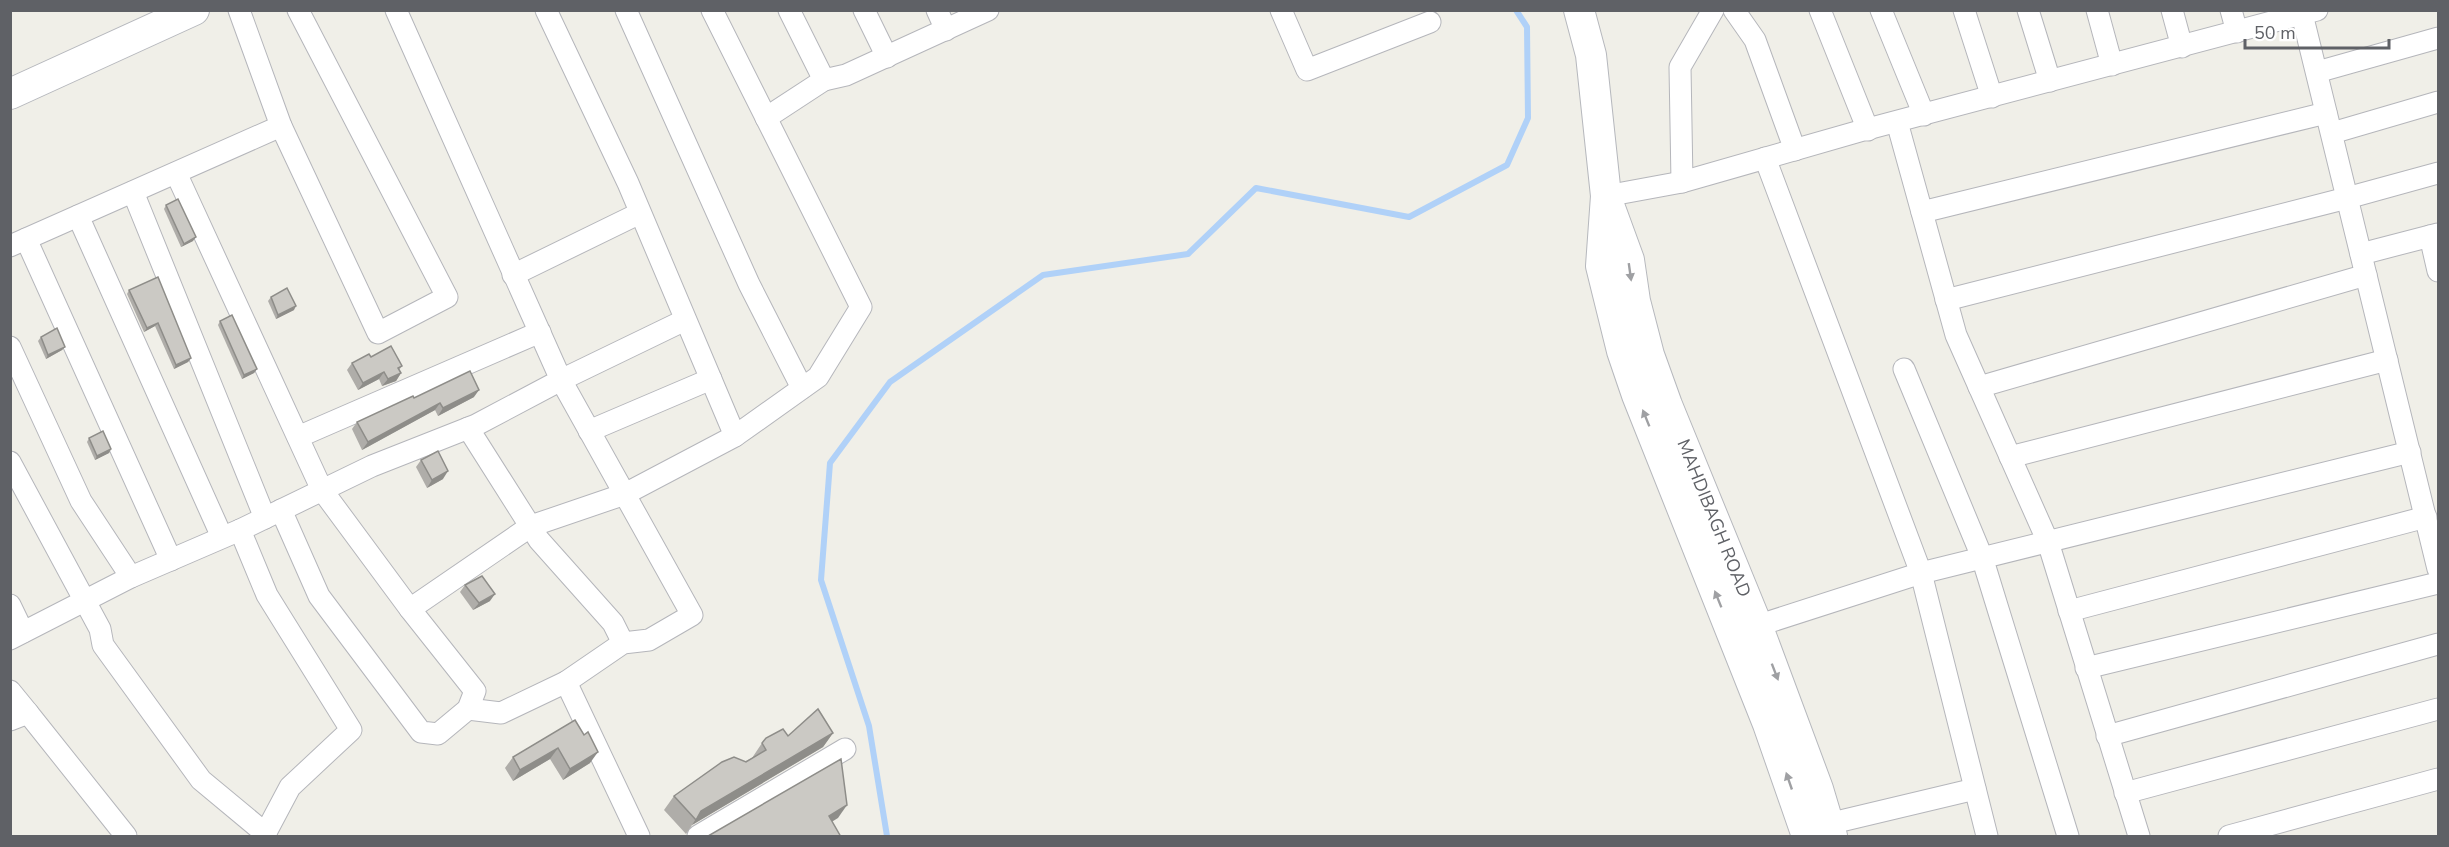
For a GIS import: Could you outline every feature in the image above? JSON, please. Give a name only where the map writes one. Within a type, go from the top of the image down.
[{"type":"street","points":[[10,94],[194,10]]},
{"type":"street","points":[[238,10],[281,126],[378,333],[447,297],[298,10]]},
{"type":"street","points":[[396,10],[561,380],[692,615],[649,640],[622,643],[566,682],[501,713],[468,709]]},
{"type":"street","points":[[626,10],[749,284],[801,388]]},
{"type":"street","points":[[410,609],[531,526],[625,494],[735,436],[818,377],[861,307],[712,10]]},
{"type":"street","points":[[789,10],[824,80]]},
{"type":"street","points":[[864,10],[886,57]]},
{"type":"street","points":[[937,10],[946,30]]},
{"type":"street","points":[[766,118],[824,80],[846,75],[988,10]]},
{"type":"street","points":[[1281,10],[1307,70],[1430,22]]},
{"type":"street","points":[[1682,182],[1680,67],[1713,10]]},
{"type":"street","points":[[1734,10],[1755,40],[1795,150]]},
{"type":"street","points":[[1820,10],[1868,129]]},
{"type":"street","points":[[1881,10],[1924,114]]},
{"type":"street","points":[[1964,10],[1992,97]]},
{"type":"street","points":[[2028,10],[2050,81]]},
{"type":"street","points":[[2097,10],[2112,65]]},
{"type":"street","points":[[2172,10],[2182,47]]},
{"type":"street","points":[[2231,10],[2236,32]]},
{"type":"street","points":[[550,12],[640,213],[735,436]]},
{"type":"street","points":[[1606,196],[1682,182],[1868,129],[2307,12],[2317,72],[2329,123],[2439,569]]},
{"type":"street","name":"MAHDIBAGH ROAD","points":[[1584,14],[1591,55],[1606,196],[1601,266],[1622,351],[1636,395],[1745,630],[1786,771],[1822,832]]},
{"type":"street","points":[[2317,72],[2439,38]]},
{"type":"street","points":[[1922,212],[2329,123],[2439,102]]},
{"type":"street","points":[[1897,122],[1956,335],[2048,542],[2139,837]]},
{"type":"street","points":[[171,560],[18,242],[281,126]]},
{"type":"street","points":[[1765,158],[1921,573],[1987,837]]},
{"type":"street","points":[[133,192],[273,514],[319,596],[422,732],[438,734],[468,709],[475,691],[410,609],[322,490],[176,173]]},
{"type":"street","points":[[1946,300],[2439,173]]},
{"type":"street","points":[[513,275],[640,213]]},
{"type":"street","points":[[10,462],[86,601],[100,629],[103,645],[201,780],[265,835],[290,787],[351,730],[231,534],[78,216]]},
{"type":"street","points":[[2361,254],[2434,235],[2439,271]]},
{"type":"street","points":[[1979,387],[2366,275]]},
{"type":"street","points":[[10,605],[17,635],[131,577],[231,534],[372,466],[468,428],[685,320]]},
{"type":"street","points":[[297,437],[540,332]]},
{"type":"street","points":[[10,347],[81,501],[131,577]]},
{"type":"street","points":[[2010,457],[2387,360]]},
{"type":"street","points":[[1904,369],[1982,558],[2067,837]]},
{"type":"street","points":[[589,430],[711,379]]},
{"type":"street","points":[[468,428],[539,540],[612,623],[622,643]]},
{"type":"street","points":[[1745,630],[1921,573],[2410,452]]},
{"type":"street","points":[[2069,611],[2426,517]]},
{"type":"street","points":[[2086,668],[2439,583]]},
{"type":"street","points":[[2107,736],[2439,644]]},
{"type":"street","points":[[566,682],[639,837]]},
{"type":"street","points":[[10,691],[19,717],[126,837]]},
{"type":"street","points":[[2125,793],[2439,709]]},
{"type":"street","points":[[698,837],[845,749]]},
{"type":"street","points":[[2229,837],[2439,779]]},
{"type":"street","points":[[1822,832],[1975,789]]},
{"type":"building","points":[[178,199],[196,237],[184,244],[166,205]]},
{"type":"building","points":[[158,277],[191,358],[176,365],[158,323],[147,328],[129,290]]},
{"type":"building","points":[[287,288],[296,306],[278,315],[271,297]]},
{"type":"building","points":[[232,315],[257,369],[244,375],[220,321]]},
{"type":"building","points":[[57,328],[65,347],[48,355],[41,337]]},
{"type":"building","points":[[391,346],[402,366],[398,368],[401,373],[388,379],[384,372],[363,383],[352,363],[369,354],[371,357]]},
{"type":"building","points":[[470,371],[479,390],[443,408],[440,403],[368,442],[357,422]]},
{"type":"building","points":[[103,431],[111,449],[97,456],[89,438]]},
{"type":"building","points":[[438,451],[448,471],[432,480],[421,460]]},
{"type":"building","points":[[482,576],[495,594],[479,603],[465,585]]},
{"type":"building","points":[[818,709],[833,733],[701,811],[696,820],[674,796],[722,762],[734,757],[746,762],[766,750],[762,743],[766,738],[783,729],[788,736]]},
{"type":"building","points":[[575,720],[584,735],[588,732],[598,752],[570,769],[558,748],[520,770],[513,757]]},
{"type":"building","points":[[841,759],[847,805],[829,816],[841,837],[708,836]]},
{"type":"waterway","points":[[887,836],[869,726],[821,580],[830,463],[890,382],[1043,275],[1188,254],[1256,188],[1409,217],[1507,165],[1528,118],[1527,27],[1516,10]]}]
